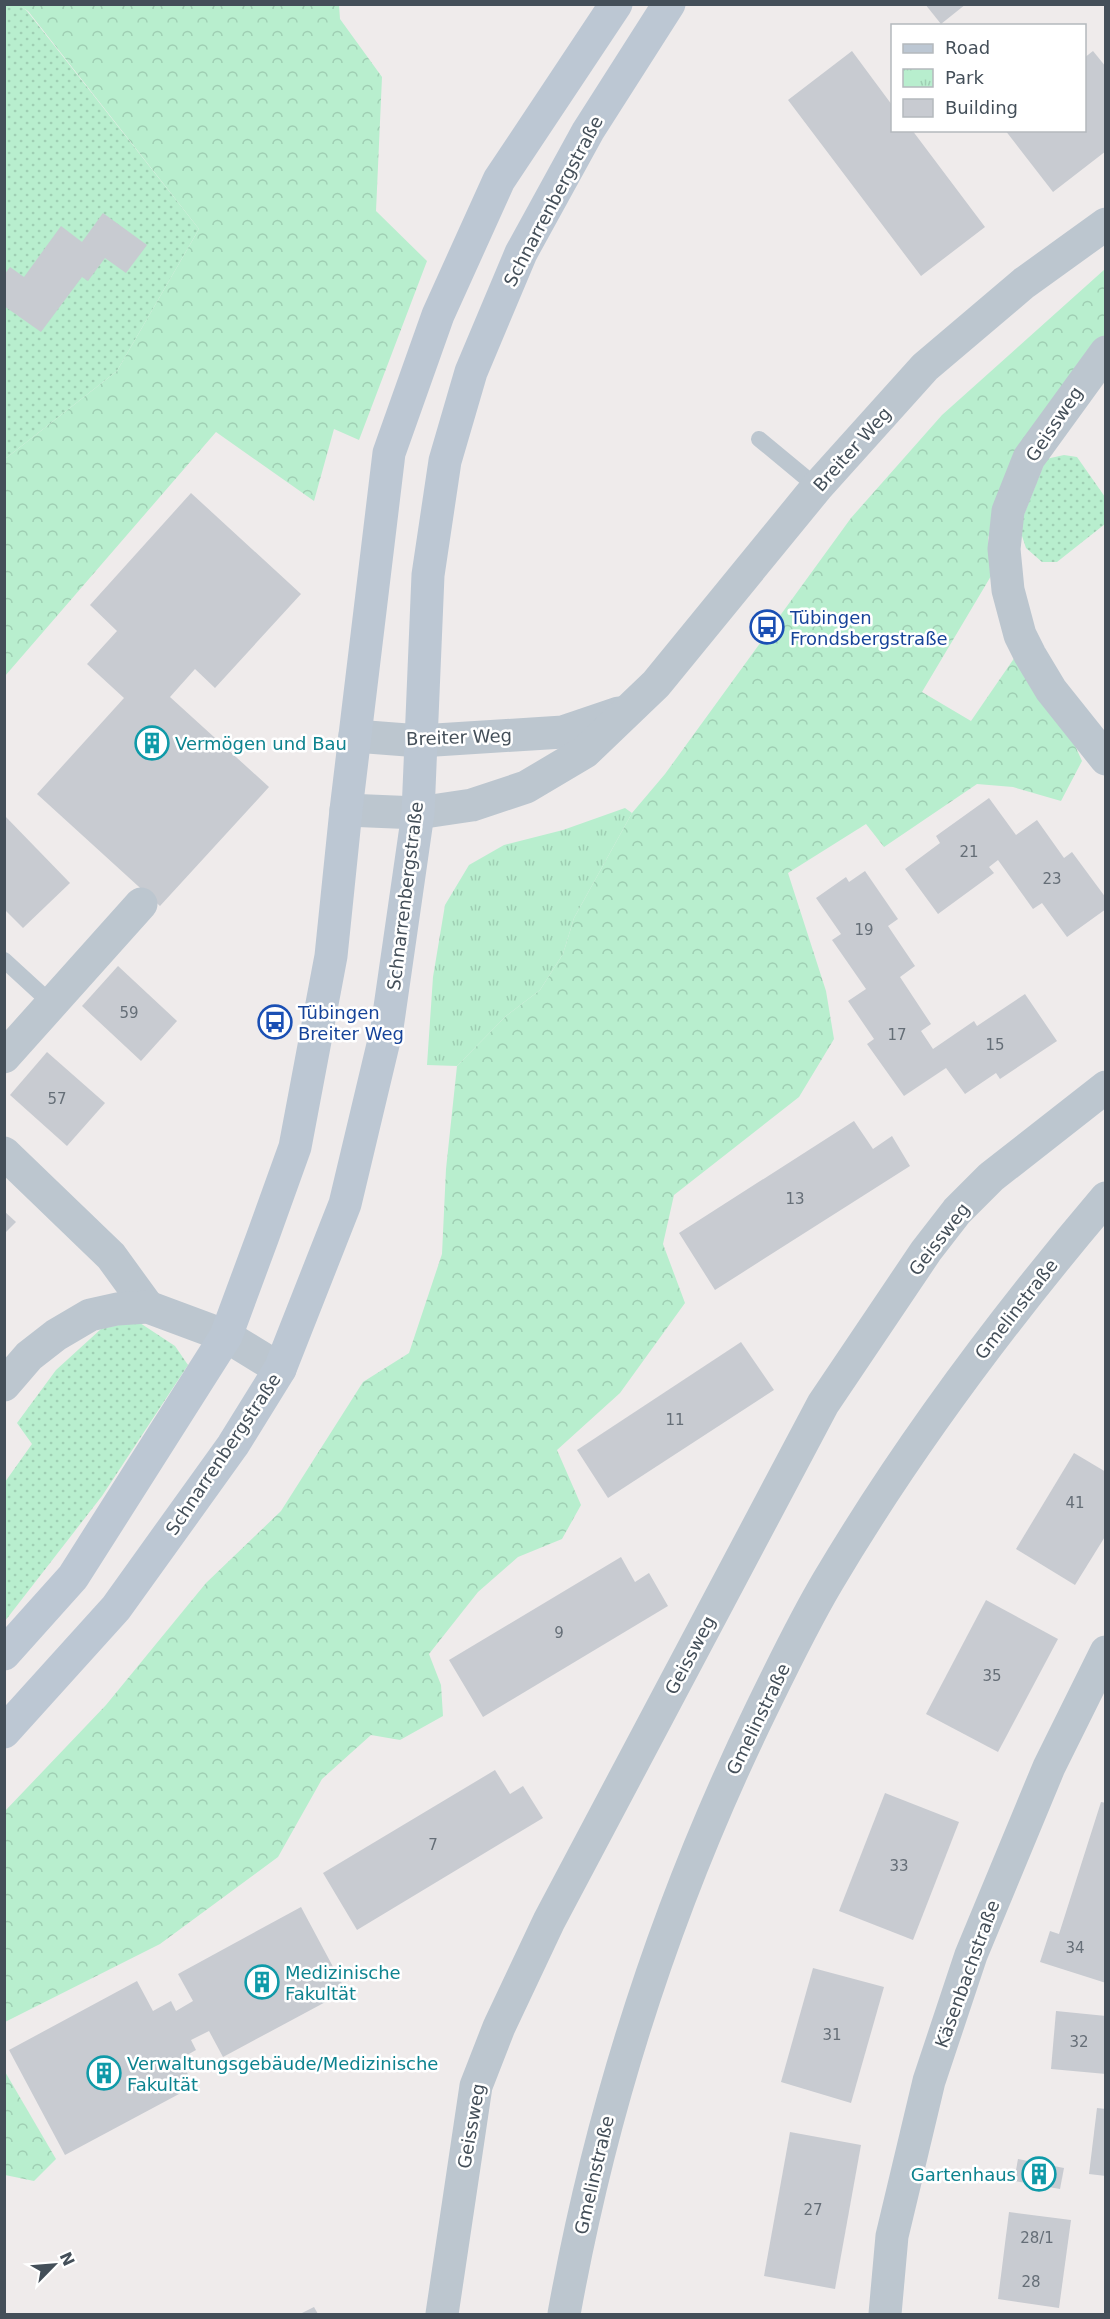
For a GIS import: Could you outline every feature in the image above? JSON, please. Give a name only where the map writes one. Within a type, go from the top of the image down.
[{"type":"street","points":[[4,1654],[73,1576],[226,1336],[296,1148],[331,956],[346,810],[389,453],[438,315],[499,180],[616,4]]},
{"type":"street","name":"Schnarrenbergstraße","points":[[4,1732],[116,1608],[233,1445],[280,1369],[345,1204],[387,1028],[418,813],[428,574],[445,461],[471,372],[521,253],[588,131],[669,4]]},
{"type":"street","name":"Breiter Weg","points":[[346,810],[418,813],[472,805],[526,787],[585,752],[656,684],[817,487],[925,367],[1024,283],[1106,224]]},
{"type":"street","name":"Geissweg","points":[[1106,352],[1029,458],[1008,511],[1004,549],[1008,590],[1020,635],[1051,690],[1106,759]]},
{"type":"street","name":"Breiter Weg","points":[[355,736],[420,741],[563,732],[632,709]]},
{"type":"street","points":[[4,1057],[141,904]]},
{"type":"street","name":"Geissweg","points":[[442,2314],[476,2086],[499,2027],[549,1921],[823,1404],[926,1251],[957,1211],[991,1177],[1106,1087]]},
{"type":"street","points":[[4,1153],[111,1256],[148,1306]]},
{"type":"street","name":"Gmelinstraße","points":[[564,2314],[615,2087],[646,1988],[709,1822],[784,1663],[827,1583],[895,1476],[975,1362],[1106,1198]]},
{"type":"street","points":[[4,1385],[29,1356],[56,1335],[90,1316],[117,1309],[148,1306],[226,1336],[280,1369]]},
{"type":"street","name":"Käsenbachstraße","points":[[885,2314],[892,2236],[929,2081],[971,1955],[1049,1767],[1106,1652]]},
{"type":"lane","points":[[759,439],[817,487]]},
{"type":"lane","points":[[4,960],[52,1004]]},
{"type":"green space","points":[[18,4],[27,11],[199,229],[117,371],[5,459],[4,5]]},
{"type":"green space","points":[[18,5],[339,5],[340,19],[382,77],[376,211],[427,261],[359,440],[334,429],[314,501],[216,432],[5,676],[5,459],[117,371],[199,229],[28,11]]},
{"type":"green space","points":[[1105,269],[1105,336],[1017,463],[988,538],[991,576],[922,692],[971,721],[1015,657],[1068,730],[1082,761],[1061,801],[1013,787],[977,784],[884,847],[866,824],[788,873],[826,991],[834,1039],[799,1097],[674,1195],[663,1244],[685,1303],[620,1393],[557,1450],[581,1505],[562,1539],[518,1557],[478,1592],[429,1654],[441,1685],[443,1716],[400,1740],[371,1735],[322,1779],[278,1857],[160,1944],[5,2022],[5,1811],[106,1705],[206,1583],[281,1511],[363,1382],[409,1353],[442,1254],[446,1169],[457,1066],[506,1016],[540,990],[563,954],[574,918],[632,813],[665,774],[851,518],[942,415]]},
{"type":"green space","points":[[1064,455],[1077,457],[1105,497],[1105,524],[1057,562],[1042,562],[1026,548],[1019,527],[1046,459]]},
{"type":"green space","points":[[625,808],[632,813],[574,918],[563,954],[540,990],[506,1016],[457,1066],[427,1065],[433,977],[445,905],[469,865],[504,845],[563,830]]},
{"type":"green space","points":[[137,1321],[175,1346],[188,1365],[102,1496],[5,1621],[5,1482],[32,1444],[17,1423],[56,1370],[101,1329]]},
{"type":"green space","points":[[4,2070],[56,2159],[34,2181],[5,2175]]},
{"type":"building","points":[[925,4],[966,4],[941,24]]},
{"type":"building","points":[[852,51],[891,104],[891,132],[914,132],[985,227],[921,276],[788,100]]},
{"type":"building","points":[[1093,51],[1106,67],[1106,151],[1053,192],[1007,132],[1086,132],[1086,56]]},
{"type":"building","points":[[103,213],[147,245],[126,273],[105,258],[88,281],[82,277],[41,332],[4,306],[4,275],[10,267],[24,277],[61,226],[82,242]]},
{"type":"building","name":"Vermögen und Bau","points":[[191,493],[301,594],[215,688],[195,669],[170,697],[269,787],[160,906],[37,794],[124,698],[87,664],[117,631],[90,605]]},
{"type":"building","points":[[989,798],[1016,835],[1037,820],[1064,858],[1072,852],[1106,898],[1106,909],[1067,937],[1042,903],[1033,909],[998,860],[989,867],[994,873],[938,914],[905,869],[940,843],[936,836]]},
{"type":"building","points":[[4,815],[70,883],[23,928],[4,909]]},
{"type":"building","points":[[865,871],[898,919],[888,926],[915,966],[900,977],[931,1024],[921,1031],[933,1049],[974,1021],[977,1026],[1025,994],[1057,1041],[1000,1079],[996,1073],[965,1094],[946,1068],[904,1096],[867,1044],[874,1039],[848,1001],[866,989],[832,940],[841,934],[816,898],[846,877],[849,882]]},
{"type":"building","points":[[118,966],[177,1021],[141,1061],[82,1006]]},
{"type":"building","points":[[47,1052],[105,1103],[67,1146],[10,1095]]},
{"type":"building","points":[[854,1121],[873,1149],[892,1136],[910,1166],[715,1290],[679,1233]]},
{"type":"building","points":[[4,1211],[16,1222],[4,1234]]},
{"type":"building","points":[[741,1342],[774,1390],[608,1498],[577,1450]]},
{"type":"building","points":[[1074,1453],[1106,1472],[1106,1535],[1075,1585],[1016,1549]]},
{"type":"building","points":[[621,1557],[635,1582],[649,1573],[668,1606],[483,1717],[449,1660]]},
{"type":"building","points":[[986,1600],[1058,1639],[998,1752],[926,1714]]},
{"type":"building","points":[[495,1770],[510,1794],[523,1786],[543,1818],[357,1930],[323,1873]]},
{"type":"building","points":[[885,1793],[959,1822],[913,1940],[839,1911]]},
{"type":"building","points":[[1101,1802],[1106,1803],[1106,1983],[1040,1962],[1050,1931],[1059,1934]]},
{"type":"building","points":[[301,1907],[346,1991],[223,2057],[209,2031],[191,2040],[196,2050],[180,2059],[194,2086],[65,2155],[9,2050],[137,1981],[153,2011],[171,2001],[176,2011],[193,2001],[178,1974]]},
{"type":"building","points":[[813,1968],[884,1987],[851,2103],[781,2082]]},
{"type":"building","points":[[1056,2011],[1106,2016],[1106,2074],[1051,2069]]},
{"type":"building","points":[[1097,2108],[1106,2109],[1106,2176],[1089,2174]]},
{"type":"building","points":[[790,2132],[861,2145],[835,2289],[764,2276]]},
{"type":"building","name":"Gartenhaus","points":[[1018,2159],[1064,2168],[1060,2189],[1014,2181]]},
{"type":"building","points":[[1009,2212],[1071,2220],[1059,2308],[998,2299]]},
{"type":"building","points":[[314,2307],[318,2314],[300,2314]]},
{"type":"place","name":"Tübingen Frondsbergstraße","points":[[767,627]]},
{"type":"place","name":"Vermögen und Bau","points":[[152,743]]},
{"type":"place","name":"Tübingen Breiter Weg","points":[[275,1022]]},
{"type":"place","name":"Medizinische Fakultät","points":[[262,1982]]},
{"type":"place","name":"Verwaltungsgebäude/Medizinische Fakultät","points":[[104,2073]]},
{"type":"place","name":"Gartenhaus","points":[[1039,2174]]}]
